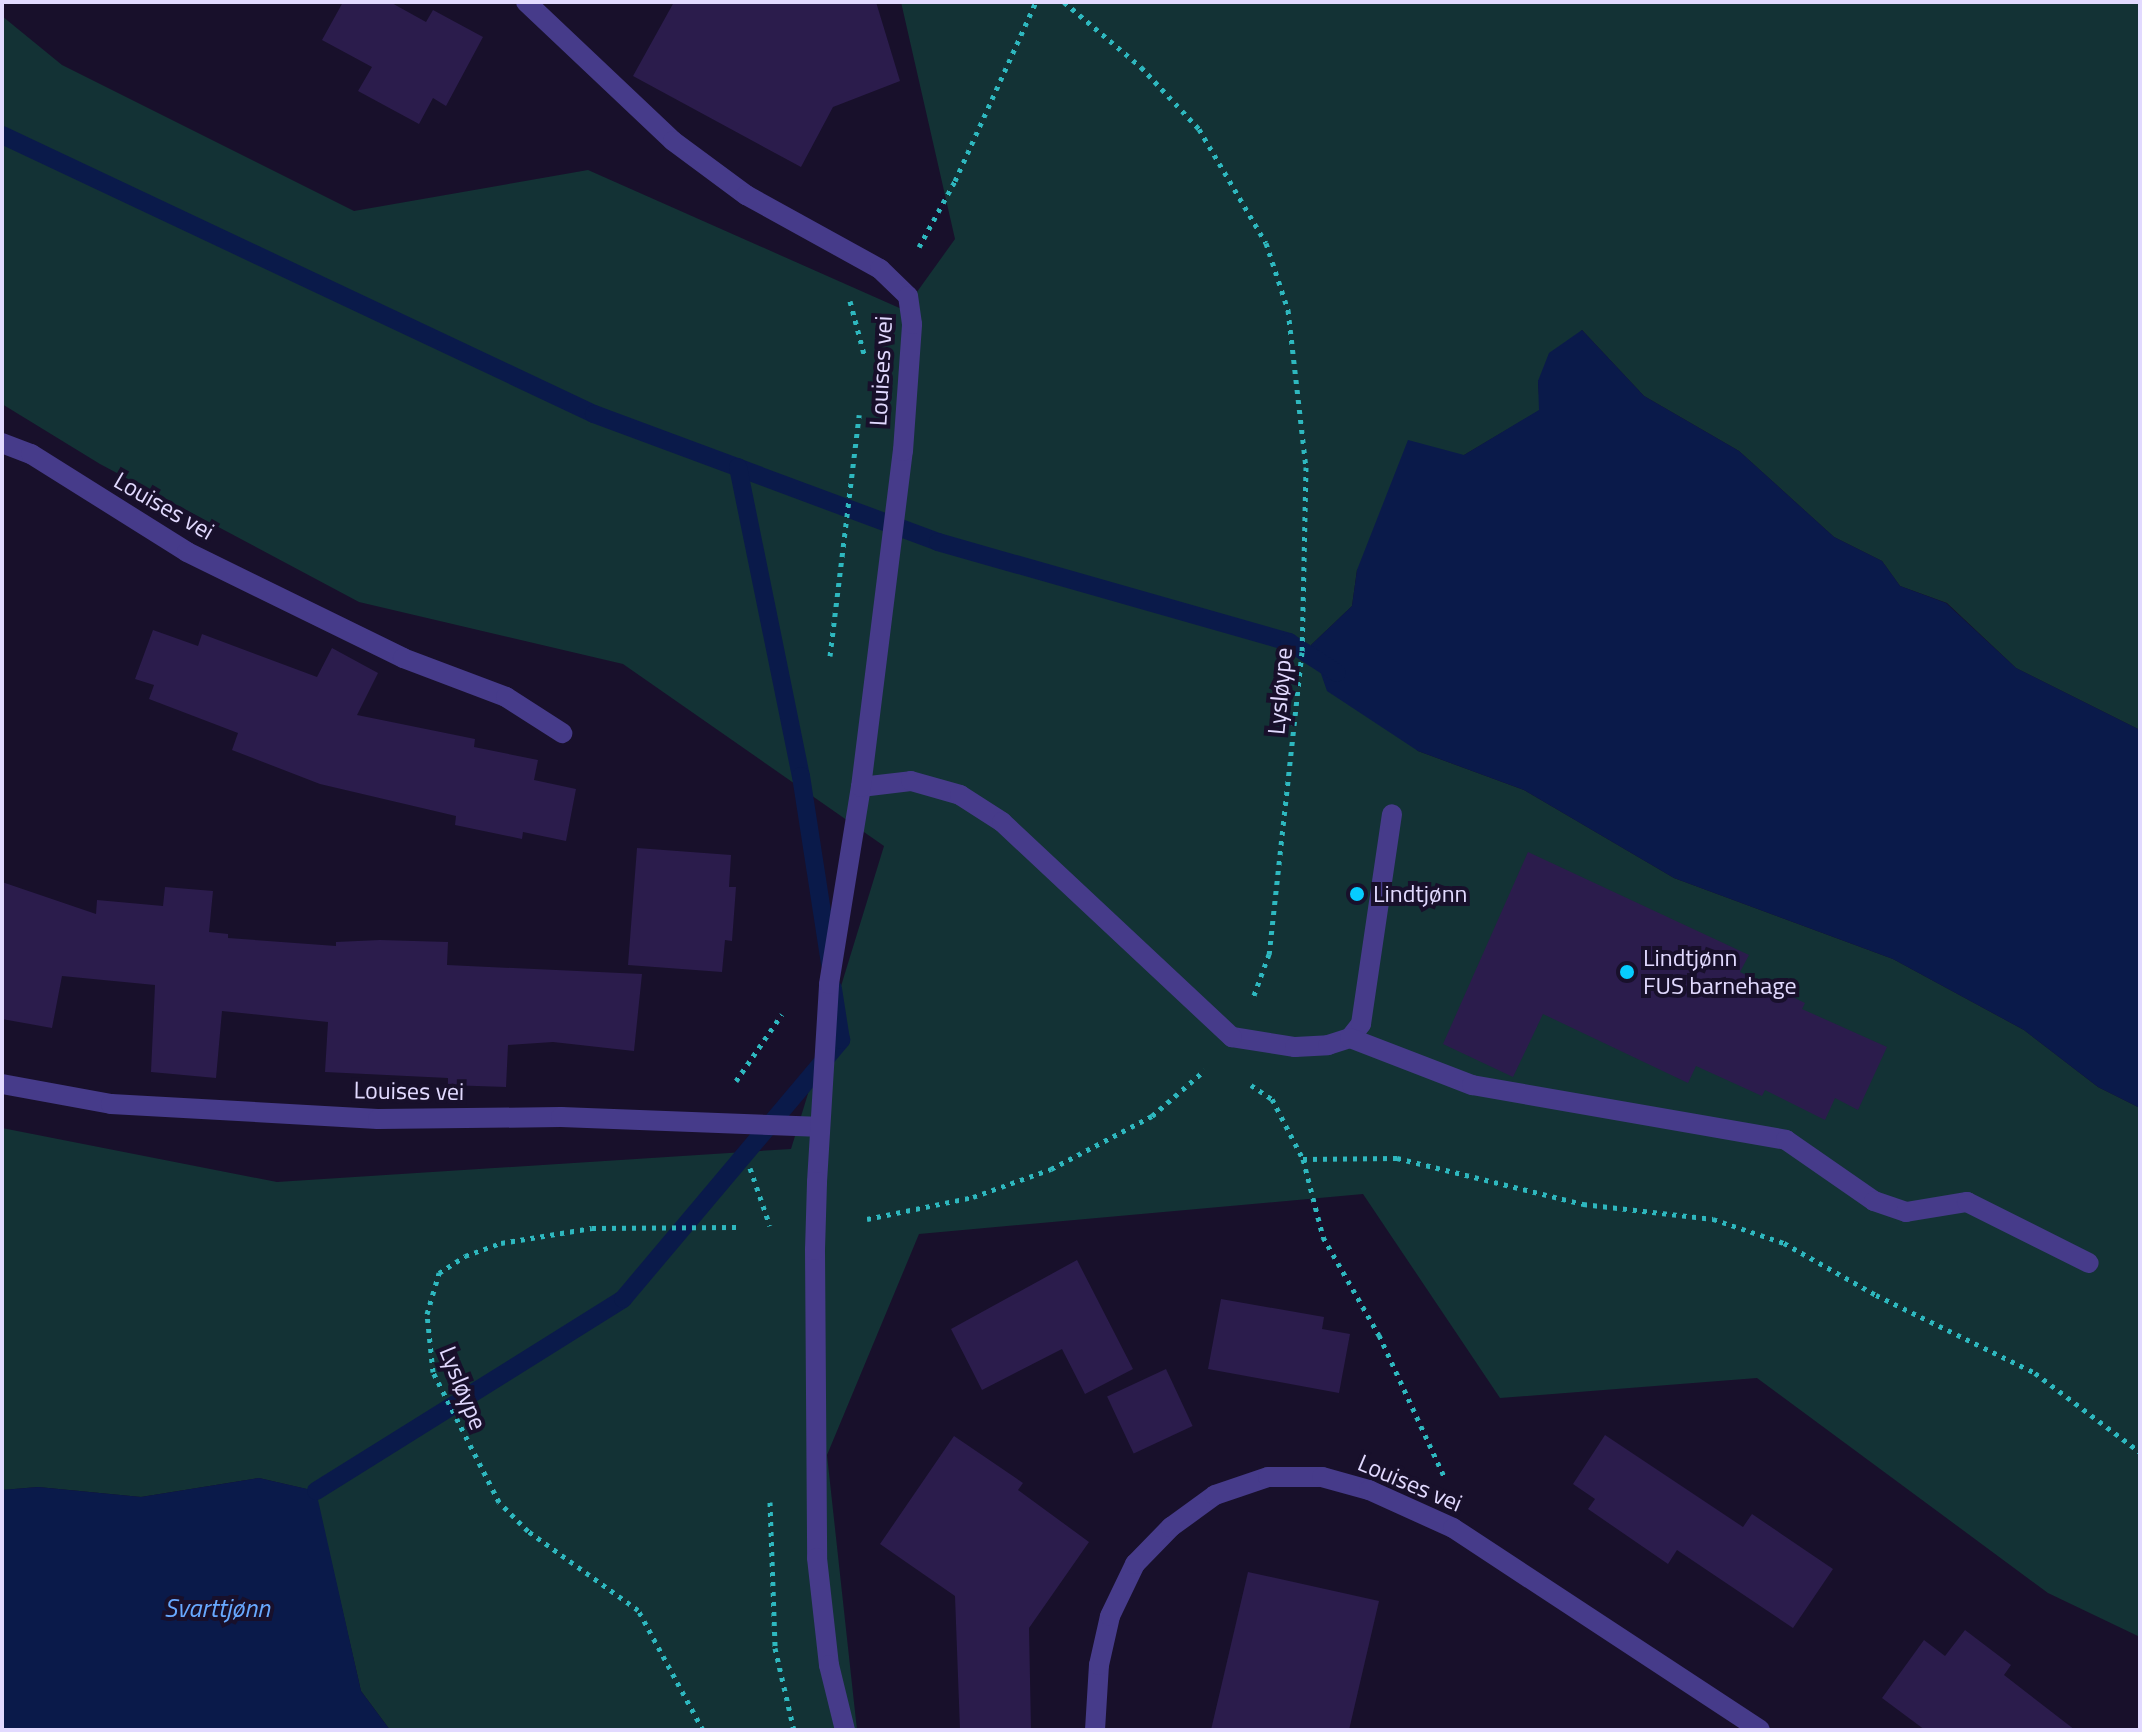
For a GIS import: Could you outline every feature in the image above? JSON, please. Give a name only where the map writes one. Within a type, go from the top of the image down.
[{"type":"street","name":"Louises vei","points":[[526,2],[673,141],[746,195],[880,269],[908,296],[912,324],[903,451],[861,787],[829,984],[816,1127],[817,1558],[829,1665],[845,1730]]},
{"type":"street","name":"Louises vei","points":[[2,443],[31,454],[187,552],[403,658],[506,697],[562,733]]},
{"type":"street","points":[[861,787],[911,781],[960,795],[1002,822],[1232,1037],[1295,1047],[1328,1045],[1350,1038],[1361,1024],[1392,814]]},
{"type":"street","points":[[1350,1038],[1472,1085],[1786,1140],[1874,1201],[1906,1212],[1967,1202],[2089,1263]]},
{"type":"street","name":"Louises vei","points":[[2,1084],[111,1104],[378,1119],[561,1117],[816,1127]]},
{"type":"street","name":"Louises vei","points":[[1095,1730],[1099,1665],[1110,1616],[1135,1564],[1171,1527],[1215,1495],[1268,1477],[1322,1477],[1369,1490],[1453,1528],[1760,1730]]},
{"type":"path","points":[[908,296],[919,247],[955,181],[1036,2]]},
{"type":"path","name":"Lysløype","points":[[867,1219],[973,1197],[1051,1169],[1152,1116],[1214,1060],[1232,1037],[1263,978],[1269,954],[1302,652],[1306,467],[1288,310],[1266,243],[1199,129],[1141,67],[1064,2]]},
{"type":"path","points":[[847,250],[842,273],[864,360]]},
{"type":"path","points":[[829,665],[860,403]]},
{"type":"path","points":[[735,1084],[785,1007]]},
{"type":"path","points":[[1214,1060],[1272,1099],[1303,1159],[1323,1237],[1379,1335],[1441,1462],[1453,1528]]},
{"type":"path","points":[[1303,1159],[1397,1158],[1583,1204],[1713,1219],[1784,1243],[2035,1373],[2140,1452]]},
{"type":"path","points":[[750,1168],[773,1238]]},
{"type":"path","name":"Lysløype","points":[[703,1730],[638,1610],[528,1531],[499,1502],[433,1372],[427,1314],[439,1273],[465,1256],[501,1243],[592,1228],[736,1227]]},
{"type":"green space","points":[[901,2],[2140,2],[2140,730],[2016,668],[1947,603],[1900,586],[1882,561],[1834,537],[1739,451],[1644,396],[1582,330],[1538,381],[1540,410],[1464,455],[1357,570],[1352,606],[1311,645],[1418,751],[1524,790],[1674,878],[1893,959],[2024,1030],[2098,1087],[2140,1108],[2140,1637],[2048,1593],[1757,1378],[1500,1398],[1363,1194],[919,1234],[827,1455],[857,1730],[390,1730],[361,1691],[315,1491],[259,1478],[141,1497],[38,1487],[2,1490],[2,1128],[277,1182],[791,1149],[884,846],[623,664],[359,602],[100,464],[2,404],[2,16],[62,65],[354,211],[588,170],[904,310],[955,239]]},
{"type":"water","points":[[1582,330],[1644,396],[1739,451],[1834,537],[1882,561],[1900,586],[1946,603],[2016,668],[2140,730],[2140,1108],[2098,1087],[2024,1030],[1893,959],[1674,878],[1524,790],[1418,751],[1327,691],[1311,645],[1352,606],[1357,570],[1408,440],[1464,455],[1539,410],[1538,381],[1549,353]]},
{"type":"water","name":"Svarttjønn","points":[[259,1478],[316,1491],[361,1691],[390,1730],[2,1730],[2,1490],[38,1487],[141,1497]]},
{"type":"building","points":[[343,2],[390,2],[426,22],[433,10],[483,37],[446,106],[433,98],[419,124],[358,91],[372,67],[322,40]]},
{"type":"building","points":[[674,2],[876,2],[900,81],[833,107],[801,167],[633,76]]},
{"type":"building","points":[[153,630],[198,646],[202,634],[317,677],[332,648],[378,673],[357,715],[475,739],[474,747],[538,760],[534,780],[576,789],[566,841],[523,832],[522,839],[455,825],[456,816],[320,784],[232,750],[238,733],[149,699],[154,685],[135,679]]},
{"type":"building","points":[[637,848],[731,855],[729,887],[736,887],[732,941],[725,940],[722,972],[628,965]]},
{"type":"building","points":[[1528,852],[1749,955],[1740,972],[1805,1003],[1802,1009],[1887,1047],[1858,1110],[1835,1098],[1825,1120],[1765,1090],[1762,1096],[1696,1066],[1688,1083],[1543,1014],[1513,1077],[1443,1044]]},
{"type":"building","points":[[2,882],[96,914],[97,900],[163,906],[165,887],[213,891],[209,932],[228,934],[228,938],[336,946],[336,942],[380,940],[448,942],[447,965],[642,974],[634,1051],[553,1042],[508,1045],[506,1087],[448,1085],[448,1078],[325,1072],[328,1022],[222,1011],[216,1078],[151,1072],[155,985],[62,976],[52,1028],[2,1019]]},
{"type":"building","points":[[1077,1260],[1133,1369],[1085,1394],[1062,1349],[982,1390],[951,1329]]},
{"type":"building","points":[[1221,1299],[1324,1317],[1322,1329],[1350,1334],[1339,1393],[1208,1369]]},
{"type":"building","points":[[1166,1369],[1193,1426],[1134,1454],[1107,1396]]},
{"type":"building","points":[[1605,1435],[1743,1527],[1752,1514],[1833,1569],[1793,1628],[1677,1550],[1668,1564],[1588,1509],[1595,1499],[1573,1484]]},
{"type":"building","points":[[954,1436],[1023,1483],[1018,1490],[1089,1542],[1029,1628],[1031,1730],[960,1730],[955,1596],[880,1544]]},
{"type":"building","points":[[1248,1572],[1379,1601],[1349,1730],[1211,1730]]},
{"type":"building","points":[[1965,1630],[2011,1665],[2004,1675],[2075,1730],[1925,1730],[1882,1698],[1924,1640],[1945,1656]]},
{"type":"waterway","points":[[2,135],[594,414],[938,542],[1289,642],[1337,673]]},
{"type":"waterway","points":[[738,467],[801,776],[830,964]]},
{"type":"waterway","points":[[316,1491],[623,1299],[841,1040],[833,989]]},
{"type":"place","name":"Lindtjønn","points":[[1357,894]]},
{"type":"place","name":"Lindtjønn FUS barnehage","points":[[1627,972]]}]
